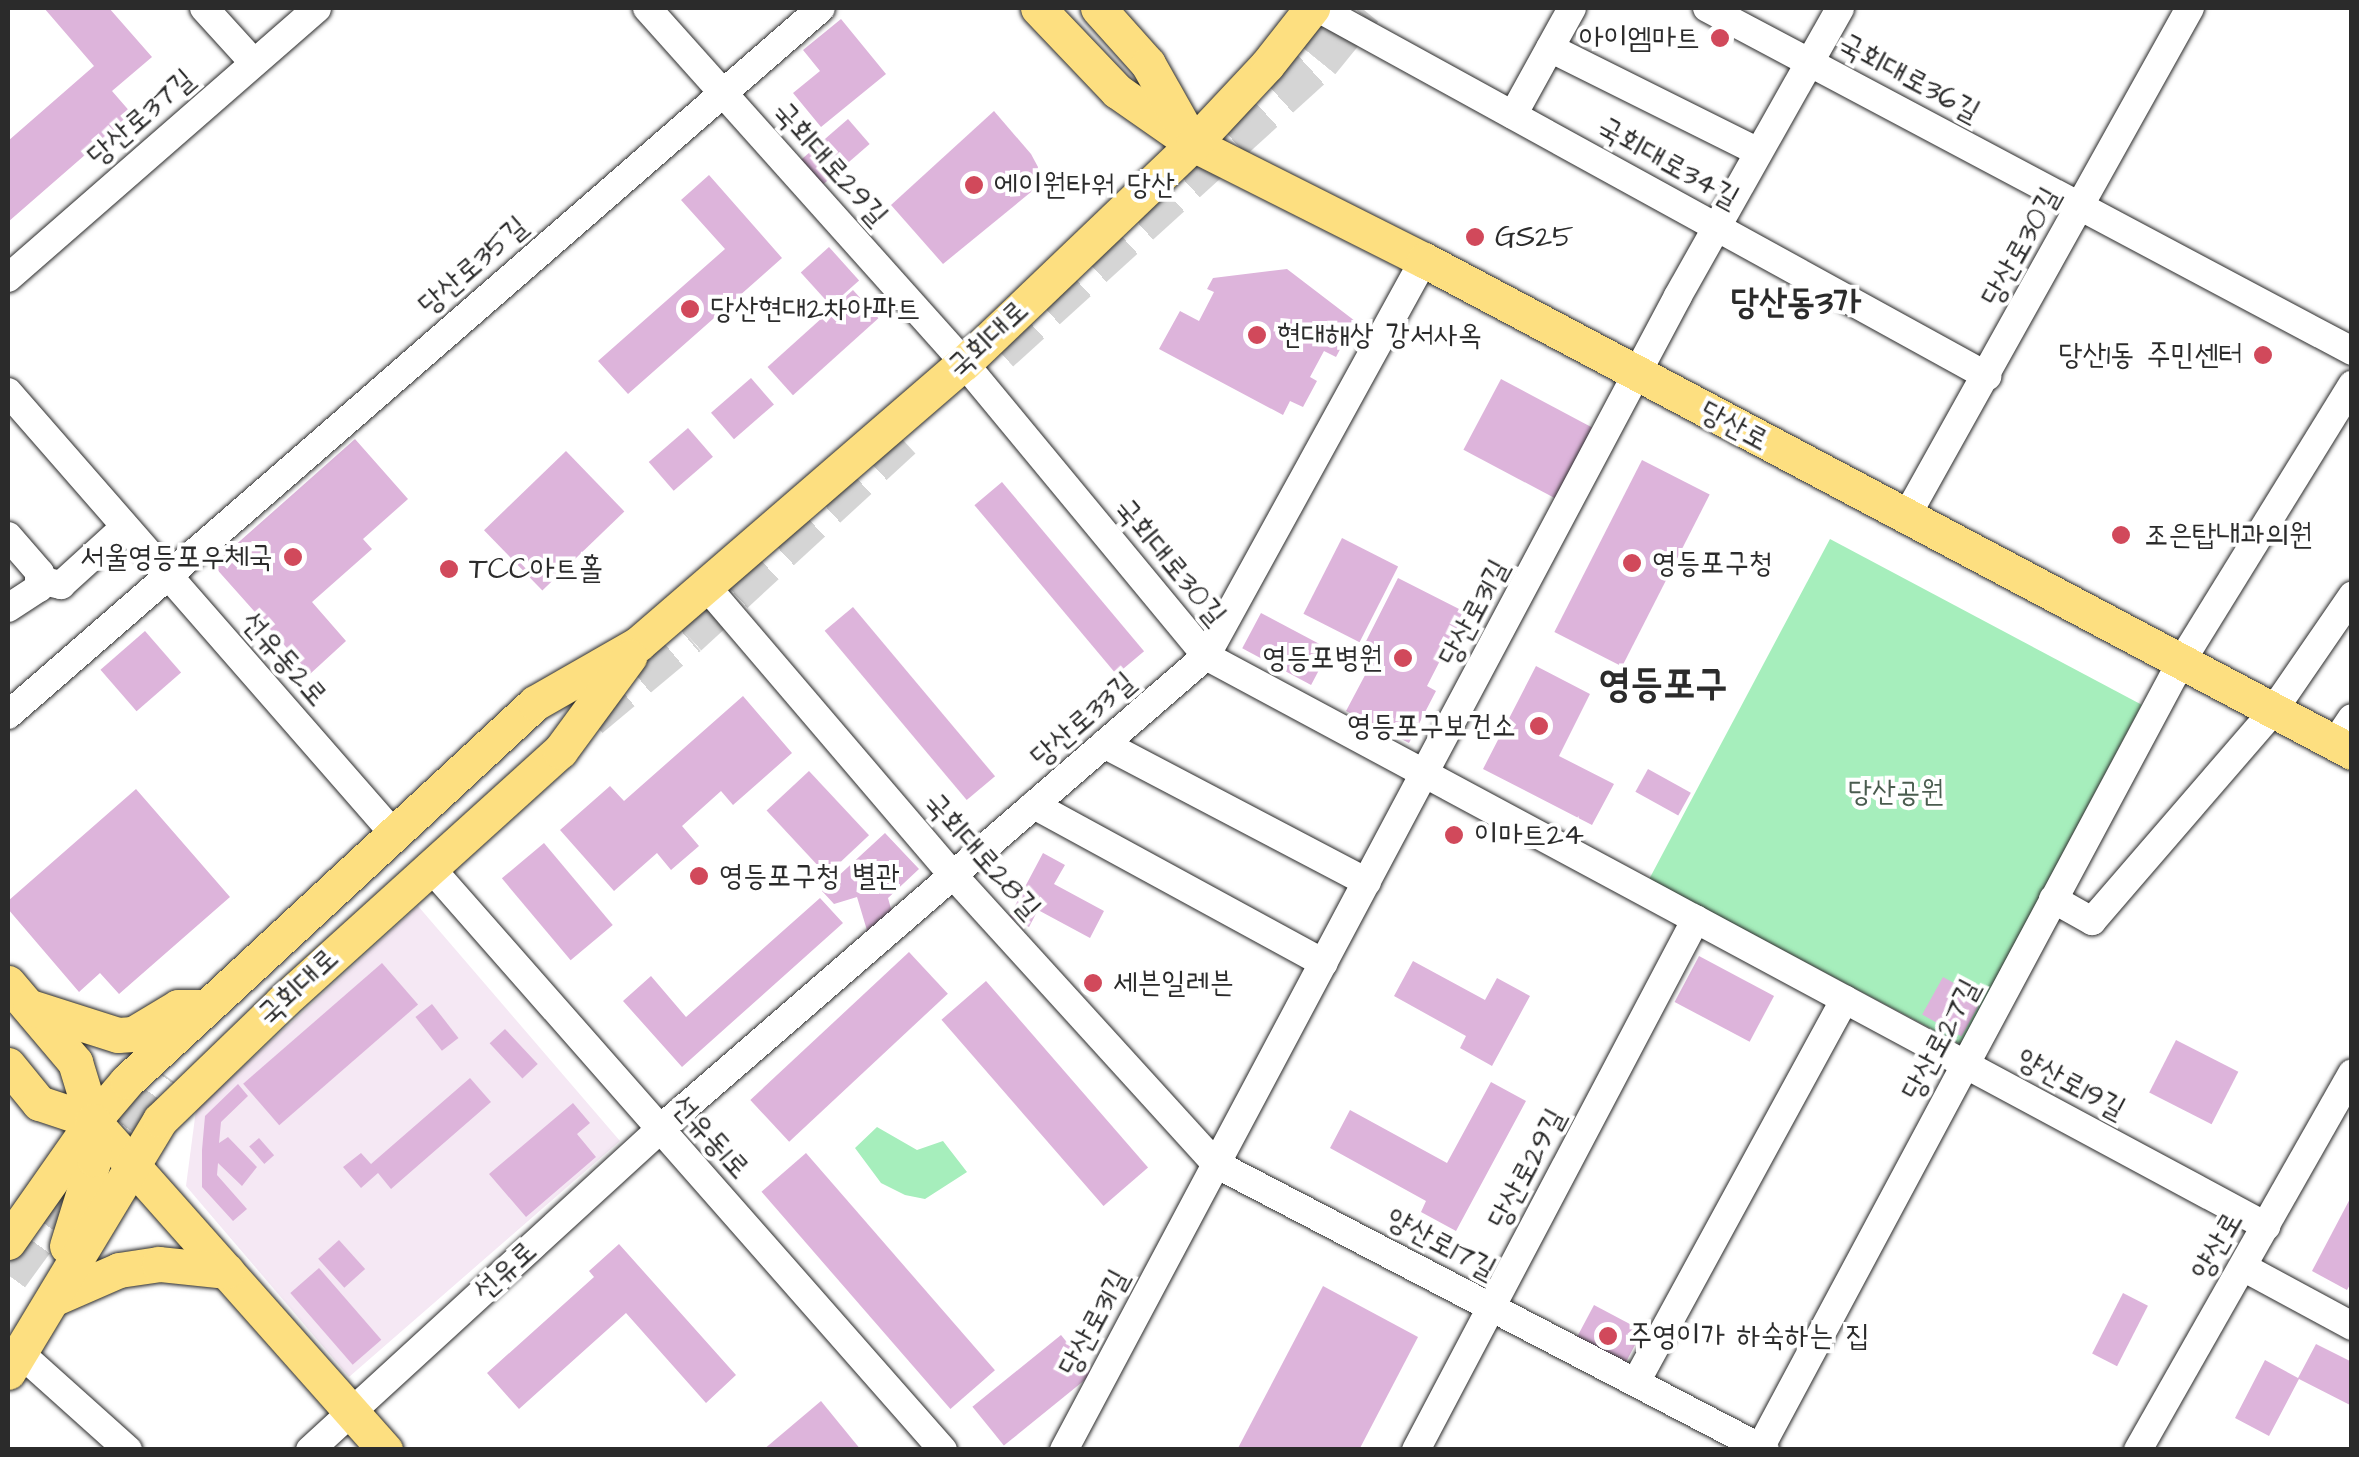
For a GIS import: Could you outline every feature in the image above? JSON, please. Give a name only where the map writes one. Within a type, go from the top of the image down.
[{"type":"main road","name":"당산로","points":[[1038,8],[1117,91],[1193,144],[1424,260],[2273,711],[2346,738]]},
{"type":"main road","points":[[1098,8],[1148,64],[1193,144]]},
{"type":"main road","name":"국회대로","points":[[8,1242],[92,1121],[206,1007],[536,703],[638,644],[964,363],[1193,144],[1315,8]]},
{"type":"main road","name":"국회대로","points":[[19,1354],[160,1120],[205,1072],[560,750],[638,644]]},
{"type":"main road","points":[[17,994],[118,1035],[133,1034],[178,1007],[206,1007]]},
{"type":"main road","points":[[17,994],[75,1062],[92,1121],[94,1159],[79,1218],[19,1354]]},
{"type":"main road","points":[[174,1039],[168,1052],[172,1070],[190,1078],[205,1072]]},
{"type":"main road","points":[[8,1065],[38,1103],[92,1121],[385,1450]]},
{"type":"main road","points":[[55,1298],[119,1270],[159,1264],[227,1271]]},
{"type":"street","points":[[204,8],[254,63]]},
{"type":"street","name":"당산로37길","points":[[8,278],[317,8]]},
{"type":"street","name":"국회대로29길","points":[[650,8],[964,363]]},
{"type":"street","name":"당산로35길","points":[[8,715],[821,8]]},
{"type":"street","name":"국회대로34길","points":[[1315,8],[1986,376]]},
{"type":"street","points":[[1513,115],[1572,8]]},
{"type":"street","name":"국회대로36길","points":[[1707,8],[2352,350]]},
{"type":"street","name":"당산로31길","points":[[1064,1450],[1716,227],[1840,8]]},
{"type":"street","name":"당산로30길","points":[[1906,517],[2190,8]]},
{"type":"street","points":[[1550,48],[1759,152]]},
{"type":"street","name":"당산로33길","points":[[660,1130],[1206,656],[1424,260]]},
{"type":"street","name":"국회대로30길","points":[[964,363],[1206,656],[1425,774]]},
{"type":"street","name":"당산로27길","points":[[1762,1449],[2180,662],[2352,385]]},
{"type":"street","name":"선유동2로","points":[[8,392],[394,834]]},
{"type":"street","points":[[39,580],[60,585],[126,527]]},
{"type":"street","points":[[8,536],[40,573],[39,588],[8,608]]},
{"type":"street","name":"국회대로28길","points":[[706,585],[953,875],[1216,1164]]},
{"type":"street","points":[[2052,899],[2092,920],[2273,711],[2352,596]]},
{"type":"street","points":[[1104,744],[1366,882]]},
{"type":"street","name":"양산로19길","points":[[1425,774],[2266,1226]]},
{"type":"street","points":[[1034,805],[1324,963]]},
{"type":"street","name":"선유동1로","points":[[429,866],[943,1450]]},
{"type":"street","name":"당산로29길","points":[[1416,1450],[1696,919]]},
{"type":"street","points":[[1636,1382],[1845,999]]},
{"type":"street","name":"양산로","points":[[2138,1450],[2352,1074]]},
{"type":"street","name":"선유로","points":[[310,1450],[660,1130]]},
{"type":"street","name":"양산로17길","points":[[1216,1164],[1762,1449]]},
{"type":"street","points":[[2243,1267],[2352,1326]]},
{"type":"street","points":[[19,1354],[128,1450]]},
{"type":"shaded area","points":[[418,906],[620,1141],[349,1377],[186,1186],[196,1110]]},
{"type":"green space","name":"당산공원","points":[[1830,539],[2142,705],[1961,1045],[1649,879]]},
{"type":"green space","points":[[877,1127],[917,1150],[943,1141],[967,1172],[925,1199],[905,1195],[881,1183],[855,1148]]},
{"type":"building","points":[[44,8],[109,8],[152,57],[112,91],[132,114],[8,222],[8,141],[94,66]]},
{"type":"building","points":[[841,19],[886,74],[821,127],[793,93],[820,71],[803,50]]},
{"type":"building","name":"에이원타워 당산","points":[[994,111],[1031,154],[1038,167],[1036,178],[1031,192],[943,264],[891,205]]},
{"type":"building","points":[[848,119],[870,144],[822,185],[800,160]]},
{"type":"building","name":"당산현대2차아파트","points":[[709,175],[782,258],[628,394],[598,361],[725,249],[681,200]]},
{"type":"building","points":[[829,247],[859,280],[831,306],[801,272]]},
{"type":"building","name":"현대해상 강서사옥","points":[[1287,269],[1355,321],[1336,357],[1324,351],[1310,377],[1317,381],[1303,407],[1290,401],[1283,415],[1159,349],[1180,311],[1199,321],[1214,292],[1207,289],[1213,278]]},
{"type":"building","points":[[853,290],[878,318],[793,395],[768,367]]},
{"type":"building","points":[[751,378],[774,404],[734,439],[711,413]]},
{"type":"building","points":[[1501,379],[1596,430],[1559,500],[1463,450]]},
{"type":"building","points":[[688,428],[713,457],[674,491],[649,462]]},
{"type":"building","name":"서울영등포우체국","points":[[355,439],[408,499],[363,539],[372,549],[312,602],[346,641],[310,674],[213,565]]},
{"type":"building","points":[[566,451],[624,511],[542,591],[484,530]]},
{"type":"building","name":"영등포구청","points":[[1642,460],[1710,495],[1622,666],[1554,632]]},
{"type":"building","points":[[1002,482],[1144,651],[1116,674],[974,505]]},
{"type":"building","points":[[1342,538],[1398,567],[1360,642],[1303,614]]},
{"type":"building","name":"영등포병원","points":[[1398,578],[1465,612],[1427,686],[1436,691],[1409,743],[1346,711],[1372,662],[1359,655]]},
{"type":"building","points":[[853,607],[995,776],[967,800],[825,631]]},
{"type":"building","points":[[1261,613],[1330,650],[1311,685],[1242,648]]},
{"type":"building","points":[[145,631],[181,673],[137,711],[100,670]]},
{"type":"building","points":[[1536,666],[1590,694],[1559,756],[1614,784],[1592,825],[1483,769]]},
{"type":"building","points":[[743,696],[792,753],[733,805],[721,791],[682,826],[699,846],[671,870],[657,853],[614,891],[560,830],[610,786],[624,801]]},
{"type":"building","points":[[1648,769],[1691,793],[1678,815],[1635,792]]},
{"type":"building","points":[[809,771],[869,835],[827,875],[767,811]]},
{"type":"building","points":[[136,789],[230,897],[119,994],[100,973],[79,992],[8,909],[8,901]]},
{"type":"building","points":[[885,833],[919,869],[888,898],[893,916],[869,937],[857,897],[834,904],[822,891]]},
{"type":"building","points":[[544,843],[613,925],[571,960],[502,878]]},
{"type":"building","points":[[1043,853],[1065,865],[1054,884],[1104,911],[1090,938],[1038,910],[1029,927],[1009,917]]},
{"type":"building","points":[[820,898],[843,923],[682,1067],[623,1001],[651,976],[686,1017]]},
{"type":"building","points":[[909,952],[948,994],[789,1142],[750,1100]]},
{"type":"building","points":[[1699,956],[1774,996],[1750,1042],[1675,1002]]},
{"type":"building","points":[[1413,961],[1485,1000],[1497,978],[1530,996],[1492,1066],[1460,1048],[1466,1036],[1394,996]]},
{"type":"building","points":[[382,963],[418,1005],[279,1125],[243,1084]]},
{"type":"building","points":[[1943,977],[1982,999],[1962,1036],[1922,1015]]},
{"type":"building","points":[[986,981],[1148,1167],[1104,1206],[941,1020]]},
{"type":"building","points":[[432,1004],[458,1038],[442,1051],[415,1017]]},
{"type":"building","points":[[505,1029],[538,1064],[522,1078],[490,1043]]},
{"type":"building","points":[[2176,1040],[2238,1072],[2212,1124],[2149,1093]]},
{"type":"building","points":[[470,1078],[491,1102],[391,1189],[378,1173],[361,1188],[343,1167],[361,1153],[371,1164]]},
{"type":"building","points":[[1491,1082],[1526,1101],[1456,1231],[1421,1212],[1426,1201],[1330,1148],[1350,1110],[1447,1163]]},
{"type":"building","points":[[238,1084],[248,1096],[221,1122],[219,1143],[228,1137],[257,1167],[242,1186],[218,1163],[217,1175],[247,1209],[233,1221],[202,1187],[202,1150],[205,1116]]},
{"type":"building","points":[[573,1103],[590,1123],[577,1134],[596,1157],[526,1217],[489,1174]]},
{"type":"building","points":[[259,1138],[274,1155],[264,1164],[249,1147]]},
{"type":"building","points":[[806,1153],[995,1370],[950,1409],[761,1192]]},
{"type":"building","points":[[2352,1195],[2352,1281],[2347,1290],[2312,1271]]},
{"type":"building","points":[[339,1240],[365,1269],[344,1288],[318,1259]]},
{"type":"building","points":[[619,1244],[736,1375],[706,1403],[626,1313],[519,1409],[487,1373],[594,1277],[589,1271]]},
{"type":"building","points":[[319,1268],[381,1340],[353,1365],[290,1293]]},
{"type":"building","points":[[1323,1286],[1418,1337],[1359,1450],[1237,1450]]},
{"type":"building","points":[[2123,1293],[2148,1306],[2117,1366],[2092,1354]]},
{"type":"building","name":"주영이가 하숙하는 집","points":[[1594,1305],[1643,1331],[1623,1367],[1575,1341]]},
{"type":"building","points":[[1061,1335],[1092,1374],[1004,1446],[972,1407]]},
{"type":"building","points":[[2316,1344],[2352,1362],[2352,1406],[2299,1379],[2269,1436],[2235,1418],[2265,1360],[2298,1378]]},
{"type":"building","points":[[821,1401],[861,1450],[763,1450]]},
{"type":"tunnel","points":[[999,351],[1319,61],[1362,8]]},
{"type":"tunnel","points":[[589,717],[687,635],[901,438]]},
{"type":"tunnel","points":[[8,1275],[158,1070]]},
{"type":"place","name":"아이엠마트","points":[[1720,38]]},
{"type":"place","name":"에이원타워 당산","points":[[974,185]]},
{"type":"place","name":"GS25","points":[[1475,237]]},
{"type":"place","name":"당산현대2차아파트","points":[[690,309]]},
{"type":"place","name":"현대해상 강서사옥","points":[[1257,335]]},
{"type":"place","name":"당산1동 주민센터","points":[[2263,355]]},
{"type":"place","name":"조은탑내과의원","points":[[2121,535]]},
{"type":"place","name":"서울영등포우체국","points":[[293,557]]},
{"type":"place","name":"영등포구청","points":[[1632,563]]},
{"type":"place","name":"TCC아트홀","points":[[449,569]]},
{"type":"place","name":"영등포병원","points":[[1403,658]]},
{"type":"place","name":"영등포구보건소","points":[[1539,726]]},
{"type":"place","name":"이마트24","points":[[1454,835]]},
{"type":"place","name":"영등포구청 별관","points":[[699,876]]},
{"type":"place","name":"세븐일레븐","points":[[1093,983]]},
{"type":"place","name":"주영이가 하숙하는 집","points":[[1608,1336]]},
{"type":"district","name":"당산동3가","points":[[1796,303]]},
{"type":"district","name":"영등포구","points":[[1663,685]]}]
